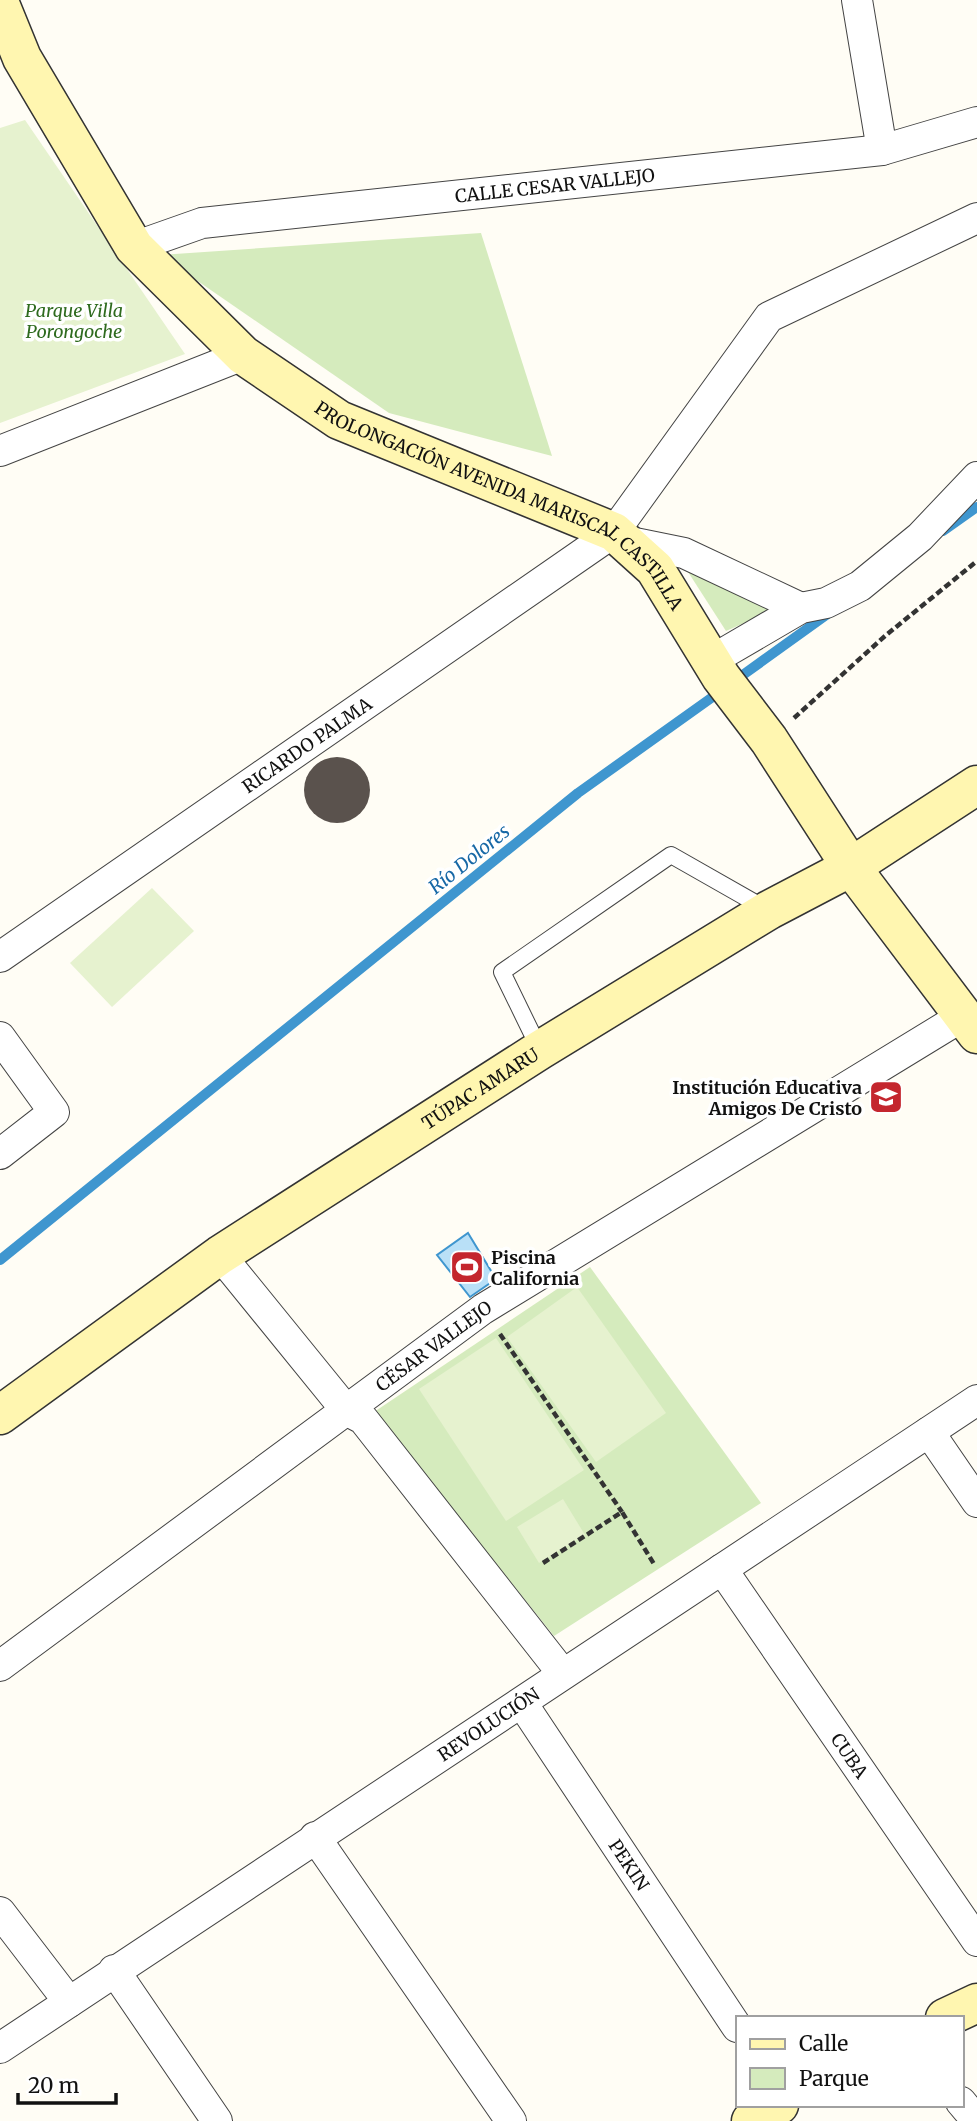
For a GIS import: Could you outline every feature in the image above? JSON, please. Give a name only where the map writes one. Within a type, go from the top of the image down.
[{"type":"main road","name":"PROLONGACIÓN AVENIDA MARISCAL CASTILLA","points":[[0,4],[11,63],[134,247],[243,355],[339,420],[619,536],[655,569],[717,669],[765,736],[851,867],[970,1025]]},
{"type":"main road","name":"TÚPAC AMARU","points":[[0,1415],[220,1255],[540,1050],[769,910],[851,867],[977,785]]},
{"type":"main road","points":[[949,2016],[977,2003]]},
{"type":"main road","points":[[751,2121],[776,2107]]},
{"type":"street","points":[[858,0],[882,150]]},
{"type":"street","name":"CALLE CESAR VALLEJO","points":[[134,247],[202,223],[882,150],[977,122]]},
{"type":"street","name":"RICARDO PALMA","points":[[0,957],[619,536],[769,317],[977,218]]},
{"type":"street","points":[[0,451],[243,355]]},
{"type":"street","points":[[717,669],[801,608],[826,603],[860,586],[920,537],[977,477]]},
{"type":"street","points":[[619,536],[684,553],[801,608]]},
{"type":"street","name":"CÉSAR VALLEJO","points":[[0,1666],[483,1309],[970,1025]]},
{"type":"street","points":[[0,1037],[54,1112],[0,1154]]},
{"type":"street","points":[[220,1255],[346,1410],[363,1419],[563,1674]]},
{"type":"street","name":"REVOLUCIÓN","points":[[0,2048],[314,1837],[522,1703],[977,1400]]},
{"type":"street","points":[[929,1432],[977,1502]]},
{"type":"street","name":"CUBA","points":[[722,1569],[977,1941]]},
{"type":"street","name":"PEKIN","points":[[522,1703],[736,2025]]},
{"type":"street","points":[[314,1837],[510,2121]]},
{"type":"street","points":[[0,1912],[69,2002]]},
{"type":"street","points":[[114,1970],[217,2121]]},
{"type":"street","points":[[963,2105],[976,2121]]},
{"type":"lane","points":[[540,1050],[502,972],[671,855],[769,910]]},
{"type":"path","points":[[765,736],[977,561]]},
{"type":"path","points":[[483,1309],[622,1512],[654,1564]]},
{"type":"path","points":[[543,1563],[622,1512]]},
{"type":"green space","name":"Parque Villa Porongoche","points":[[25,120],[185,354],[0,423],[0,128]]},
{"type":"green space","points":[[481,233],[552,456],[389,413],[160,255]]},
{"type":"green space","points":[[681,561],[770,601],[769,612],[726,631]]},
{"type":"green space","points":[[152,888],[194,931],[112,1007],[70,963]]},
{"type":"green space","points":[[590,1267],[761,1503],[554,1636],[374,1412]]},
{"type":"green space","points":[[577,1287],[666,1413],[596,1462],[507,1337]]},
{"type":"green space","points":[[496,1338],[584,1470],[506,1521],[419,1389]]},
{"type":"green space","points":[[563,1499],[585,1535],[539,1563],[517,1527]]},
{"type":"water","name":"Piscina California","points":[[468,1233],[496,1279],[470,1297],[437,1255]]},
{"type":"building","points":[[337,757],[350,760],[360,767],[367,777],[370,790],[367,803],[360,813],[350,820],[337,823],[324,820],[314,813],[307,803],[304,790],[307,777],[314,767],[324,760]]},
{"type":"waterway","name":"Río Dolores","points":[[943,531],[977,507]]},
{"type":"waterway","name":"Río Dolores","points":[[733,682],[829,613]]},
{"type":"waterway","name":"Río Dolores","points":[[0,1260],[578,793],[721,691]]},
{"type":"place","name":"Institución Educativa Amigos De Cristo","points":[[886,1097]]},
{"type":"place","name":"Piscina California","points":[[467,1267]]}]
